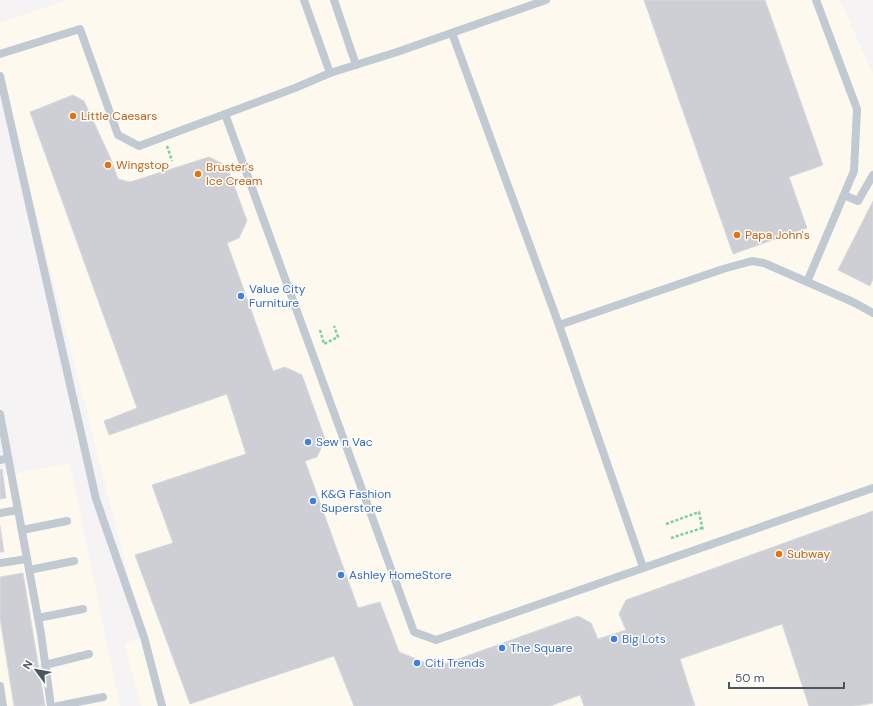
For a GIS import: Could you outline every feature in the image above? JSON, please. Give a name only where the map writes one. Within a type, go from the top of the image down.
[{"type":"lane","points":[[304,0],[330,74]]},
{"type":"lane","points":[[334,0],[356,65]]},
{"type":"lane","points":[[0,54],[80,29],[118,135],[139,146],[330,74],[546,0]]},
{"type":"lane","points":[[807,282],[854,172],[857,109],[816,0]]},
{"type":"lane","points":[[452,33],[559,326],[643,567]]},
{"type":"lane","points":[[0,76],[96,499],[144,637],[162,706]]},
{"type":"lane","points":[[225,114],[414,632],[436,640],[873,488]]},
{"type":"lane","points":[[844,195],[858,201],[873,175]]},
{"type":"lane","points":[[559,326],[717,271],[752,261],[764,263],[873,313]]},
{"type":"lane","points":[[0,414],[4,459],[22,530],[38,618],[51,706]]},
{"type":"lane","points":[[0,513],[18,510]]},
{"type":"lane","points":[[22,530],[67,520]]},
{"type":"lane","points":[[0,563],[27,558]]},
{"type":"lane","points":[[29,570],[74,561]]},
{"type":"lane","points":[[38,618],[82,608]]},
{"type":"lane","points":[[45,665],[90,654]]},
{"type":"lane","points":[[0,686],[4,706]]},
{"type":"lane","points":[[58,706],[103,697]]},
{"type":"path","points":[[320,330],[324,344],[338,337],[334,326]]},
{"type":"path","points":[[666,524],[699,512],[703,531]]},
{"type":"path","points":[[671,538],[702,528]]},
{"type":"shaded area","points":[[67,0],[840,0],[873,74],[873,706],[141,706],[124,643],[144,637],[0,72],[0,23]]},
{"type":"shaded area","points":[[70,463],[120,706],[0,706],[0,476]]},
{"type":"building","points":[[644,0],[765,0],[823,165],[789,177],[807,228],[733,254]]},
{"type":"building","points":[[73,95],[84,101],[110,157],[118,179],[130,182],[209,157],[227,166],[247,221],[239,238],[227,243],[273,371],[285,367],[302,375],[325,439],[317,457],[305,461],[358,608],[380,602],[399,652],[436,667],[578,616],[591,623],[598,639],[626,630],[619,614],[626,600],[873,511],[873,703],[855,706],[809,706],[782,624],[680,659],[695,706],[584,706],[580,695],[550,706],[354,706],[334,656],[190,704],[135,555],[173,543],[152,485],[246,454],[227,394],[109,435],[104,421],[137,408],[30,112]]},
{"type":"building","points":[[873,201],[873,279],[870,286],[838,270]]},
{"type":"building","points":[[2,469],[6,498],[0,499],[0,470]]},
{"type":"building","points":[[0,526],[4,552],[0,552]]},
{"type":"building","points":[[23,573],[45,706],[14,706],[0,618],[0,577]]},
{"type":"place","name":"Little Caesars","points":[[73,116]]},
{"type":"place","name":"Wingstop","points":[[108,165]]},
{"type":"place","name":"Bruster's Ice Cream","points":[[198,174]]},
{"type":"place","name":"Papa John's","points":[[737,235]]},
{"type":"place","name":"Value City Furniture","points":[[241,296]]},
{"type":"place","name":"Sew n Vac","points":[[308,442]]},
{"type":"place","name":"K&G Fashion Superstore","points":[[313,501]]},
{"type":"place","name":"Subway","points":[[779,554]]},
{"type":"place","name":"Ashley HomeStore","points":[[341,575]]},
{"type":"place","name":"Big Lots","points":[[614,639]]},
{"type":"place","name":"The Square","points":[[502,648]]},
{"type":"place","name":"Citi Trends","points":[[417,663]]}]
